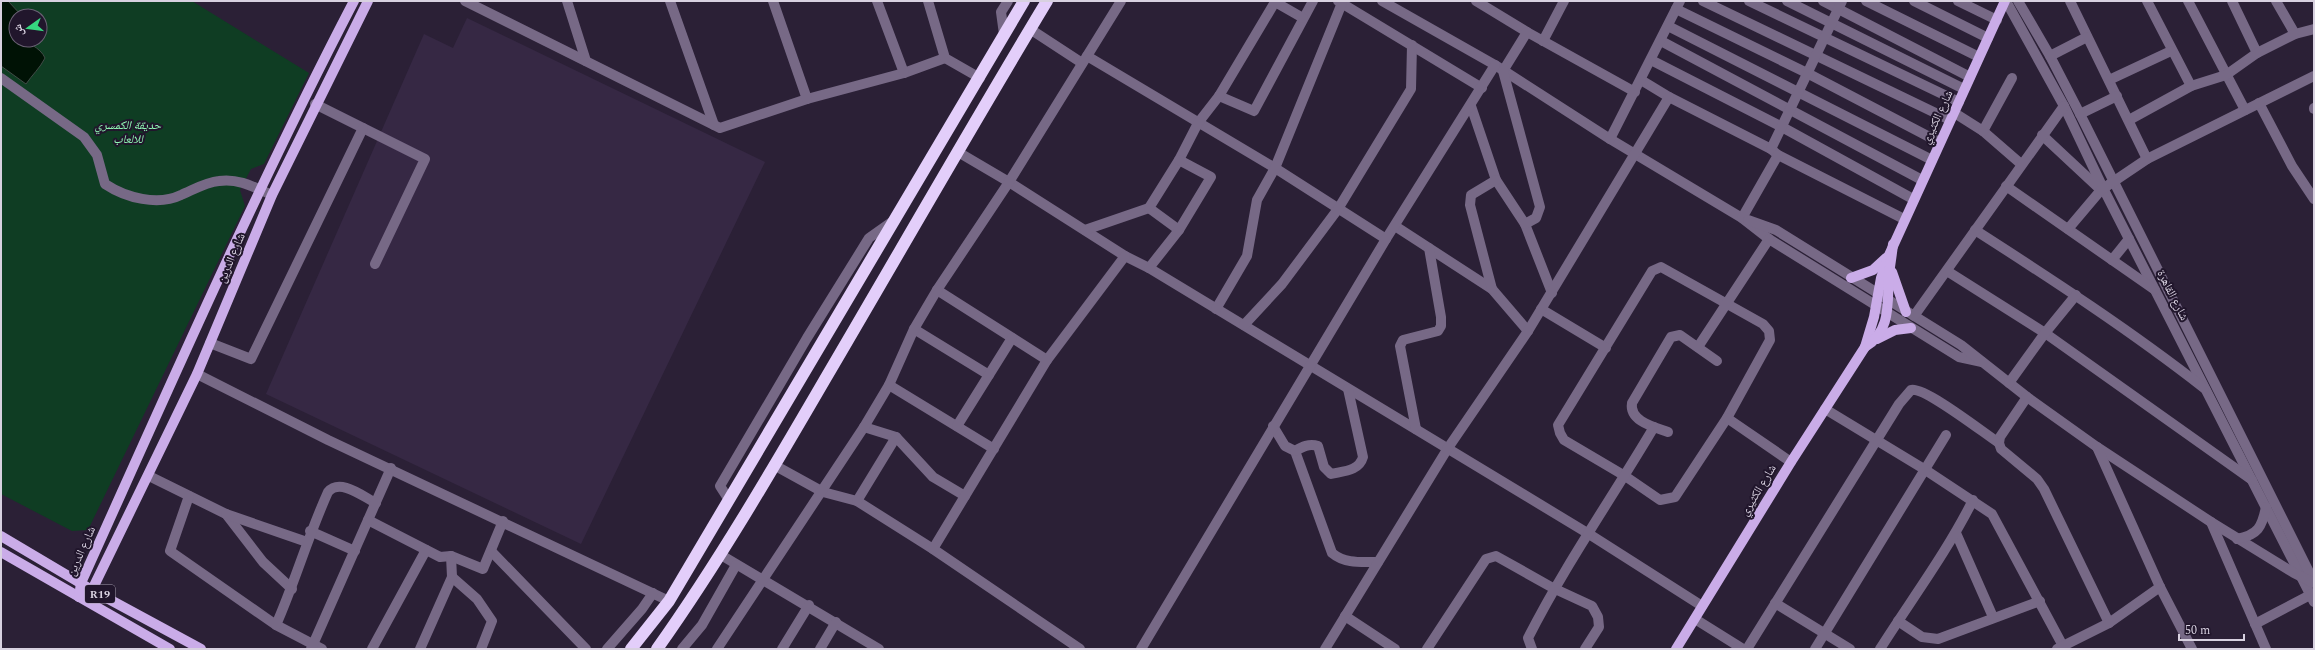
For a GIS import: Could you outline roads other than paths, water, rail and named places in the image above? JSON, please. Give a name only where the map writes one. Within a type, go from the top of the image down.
[{"type":"highway","points":[[631,649],[669,601],[898,217],[1024,1]]},
{"type":"highway","points":[[657,649],[720,555],[774,466],[1047,1]]},
{"type":"main road","name":"شارع الدرين","points":[[79,597],[81,583],[260,189],[303,99],[354,1]]},
{"type":"main road","name":"شارع الدرين","points":[[79,597],[92,590],[149,476],[197,374],[272,195],[315,104],[368,1]]},
{"type":"main road","name":"شارع الكثيري","points":[[1865,347],[1875,340],[1883,328],[1888,313],[1890,260],[1893,244],[1951,116],[2006,1]]},
{"type":"main road","points":[[303,99],[315,104]]},
{"type":"main road","points":[[1851,278],[1873,270],[1890,260],[1910,314]]},
{"type":"main road","name":"شارع الكثيري","points":[[1676,649],[1791,462],[1865,347],[1876,306],[1881,278],[1890,260]]},
{"type":"main road","points":[[1875,340],[1895,330],[1911,328]]},
{"type":"main road","name":"R19","points":[[1,536],[92,590],[201,649]]},
{"type":"main road","name":"R19","points":[[1,552],[170,649]]},
{"type":"street","points":[[465,1],[720,128],[807,99],[904,73],[945,58]]},
{"type":"street","points":[[567,1],[586,61]]},
{"type":"street","points":[[670,1],[714,125]]},
{"type":"street","points":[[773,1],[807,99]]},
{"type":"street","points":[[877,1],[904,73]]},
{"type":"street","points":[[928,1],[945,58],[980,78]]},
{"type":"street","points":[[1004,34],[1001,12],[1008,1]]},
{"type":"street","points":[[717,649],[764,582],[864,427],[889,385],[914,329],[937,290],[1009,182],[1121,1]]},
{"type":"street","points":[[1219,96],[1254,111],[1313,1]]},
{"type":"street","points":[[1382,1],[1499,68],[1610,139],[1742,218],[1769,239],[1959,358],[1982,362]]},
{"type":"street","points":[[1476,1],[1490,5],[1527,32],[1635,92]]},
{"type":"street","points":[[1543,41],[1563,3],[1552,1]]},
{"type":"street","points":[[1703,1],[1983,131],[2021,164]]},
{"type":"street","points":[[1749,1],[1959,102]]},
{"type":"street","points":[[1787,1],[1964,89]]},
{"type":"street","points":[[1823,1],[1840,5],[1970,77]]},
{"type":"street","points":[[1866,1],[1979,57]]},
{"type":"street","points":[[1914,1],[1988,38]]},
{"type":"street","points":[[1958,1],[1996,20]]},
{"type":"street","name":"شارع القاهرة","points":[[2006,1],[2064,106],[2102,189],[2313,597]]},
{"type":"street","name":"شارع القاهرة","points":[[2018,1],[2050,56],[2080,114],[2314,582]]},
{"type":"street","points":[[2070,1],[2148,159]]},
{"type":"street","points":[[2146,1],[2171,51],[2191,86]]},
{"type":"street","points":[[2189,1],[2245,110]]},
{"type":"street","points":[[2232,1],[2257,53]]},
{"type":"street","points":[[2276,1],[2295,34]]},
{"type":"street","points":[[1085,230],[1149,208],[1179,160],[1198,123],[1219,96],[1275,2],[1303,18]]},
{"type":"street","points":[[1216,309],[1247,256],[1257,200],[1275,168],[1340,2],[1482,88]]},
{"type":"street","points":[[1610,139],[1678,5],[1939,142]]},
{"type":"street","points":[[1742,218],[1775,152],[1782,127],[1840,5]]},
{"type":"street","points":[[1668,26],[1932,160]]},
{"type":"street","points":[[1030,29],[1275,168],[1386,238]]},
{"type":"street","points":[[2128,120],[2191,86],[2226,75],[2257,53],[2295,34],[2314,29]]},
{"type":"street","points":[[1141,649],[1386,238],[1482,88],[1527,32]]},
{"type":"street","points":[[2050,56],[2087,37]]},
{"type":"street","points":[[1661,41],[1922,180]]},
{"type":"street","points":[[1244,325],[1282,284],[1338,209],[1411,89],[1412,46]]},
{"type":"street","points":[[2109,80],[2171,51]]},
{"type":"street","points":[[1651,60],[1782,127],[1913,199]]},
{"type":"street","points":[[1499,68],[1540,207],[1536,218],[1525,224]]},
{"type":"street","points":[[2068,230],[2102,189],[2148,159],[2314,76]]},
{"type":"street","points":[[1,78],[84,136],[97,155],[105,184],[114,190],[150,201],[180,196],[193,189],[219,181],[244,182],[272,195]]},
{"type":"street","points":[[1983,131],[2012,78]]},
{"type":"street","points":[[1641,80],[1669,97],[1904,219]]},
{"type":"street","points":[[2080,114],[2117,96]]},
{"type":"street","points":[[1325,649],[1448,448],[1528,331],[1552,293],[1669,97]]},
{"type":"street","points":[[2259,103],[2292,166],[2314,199]]},
{"type":"street","points":[[315,104],[425,159],[375,264]]},
{"type":"street","points":[[1471,106],[1496,180],[1525,224],[1552,293]]},
{"type":"street","points":[[1910,314],[1947,271],[2021,164],[2064,106]]},
{"type":"street","points":[[210,343],[251,359],[363,128]]},
{"type":"street","points":[[2042,135],[2102,189]]},
{"type":"street","points":[[958,152],[1009,182],[1125,256],[1150,268],[1589,534],[1702,606]]},
{"type":"street","points":[[1150,268],[1180,230],[1211,177],[1179,160]]},
{"type":"street","points":[[1492,289],[1470,205],[1471,195],[1496,180]]},
{"type":"street","points":[[2006,186],[2156,291]]},
{"type":"street","points":[[1149,208],[1180,230]]},
{"type":"street","points":[[729,500],[720,486],[807,338],[869,238],[898,217]]},
{"type":"street","points":[[1742,218],[1776,230],[1961,345],[2027,397],[2097,447],[2237,539],[2302,577],[2314,582]]},
{"type":"street","points":[[1395,226],[1492,289],[1528,331]]},
{"type":"street","points":[[1975,230],[2076,295],[2159,353],[2206,390]]},
{"type":"street","points":[[1698,347],[1769,239]]},
{"type":"street","points":[[2112,260],[2129,239]]},
{"type":"street","points":[[1416,429],[1400,346],[1403,340],[1438,331],[1441,326],[1441,317],[1429,248]]},
{"type":"street","points":[[933,549],[1047,360],[1125,256]]},
{"type":"street","points":[[1661,267],[1725,305],[1763,324],[1769,331],[1770,340],[1727,418],[1675,497],[1668,500],[1660,500],[1625,476],[1564,440],[1558,425],[1655,268],[1661,267]]},
{"type":"street","points":[[1947,271],[2045,333],[2254,481]]},
{"type":"street","points":[[937,290],[1047,360]]},
{"type":"street","points":[[2010,383],[2045,333],[2076,295]]},
{"type":"street","points":[[1541,309],[1606,348]]},
{"type":"street","points":[[914,329],[989,375]]},
{"type":"street","points":[[1668,432],[1634,417],[1631,410],[1632,403],[1671,336],[1680,334],[1717,361]]},
{"type":"street","points":[[957,426],[1012,338]]},
{"type":"street","points":[[197,374],[328,440],[391,468],[669,601]]},
{"type":"street","points":[[889,385],[994,449]]},
{"type":"street","points":[[1295,451],[1313,444],[1318,446],[1324,467],[1331,474],[1356,468],[1361,464],[1363,457],[1348,389]]},
{"type":"street","points":[[1747,649],[1899,404],[1912,390],[1916,389],[1958,414],[1999,443]]},
{"type":"street","points":[[2027,397],[2000,437],[1999,443],[2001,449],[2038,479],[2109,624]]},
{"type":"street","points":[[1825,408],[1877,439],[1973,500],[1992,514],[2001,527],[2040,601],[2060,648],[2109,624],[2160,587]]},
{"type":"street","points":[[1727,418],[1791,462]]},
{"type":"street","points":[[1274,426],[1285,446],[1295,451],[1332,553],[1339,559],[1347,562],[1378,562]]},
{"type":"street","points":[[864,427],[896,437],[933,477],[965,496]]},
{"type":"street","points":[[1532,649],[1528,638],[1553,588],[1589,534],[1654,427]]},
{"type":"street","points":[[1815,649],[1826,634],[1924,469],[1946,436]]},
{"type":"street","points":[[857,501],[896,437]]},
{"type":"street","points":[[2097,447],[2160,587],[2192,649]]},
{"type":"street","points":[[774,466],[823,492],[857,501],[933,549],[1080,649]]},
{"type":"street","points":[[189,496],[170,551],[276,626],[316,647],[354,551],[391,468]]},
{"type":"street","points":[[149,476],[226,514],[307,542]]},
{"type":"street","points":[[276,626],[292,589],[310,531],[332,487],[340,486],[376,503]]},
{"type":"street","points":[[1880,649],[1956,533],[1973,500]]},
{"type":"street","points":[[2237,539],[2249,536],[2258,530],[2264,519],[2266,507]]},
{"type":"street","points":[[226,514],[263,562],[292,589]]},
{"type":"street","points":[[368,520],[440,557],[451,556],[483,569],[503,521]]},
{"type":"street","points":[[2210,522],[2266,649]]},
{"type":"street","points":[[310,531],[354,551]]},
{"type":"street","points":[[1956,533],[1993,617]]},
{"type":"street","points":[[372,649],[426,550]]},
{"type":"street","points":[[491,551],[586,649]]},
{"type":"street","points":[[720,555],[764,582],[809,605],[873,648]]},
{"type":"street","points":[[420,649],[452,576],[451,556]]},
{"type":"street","points":[[1427,649],[1486,558],[1496,556],[1553,588],[1592,606],[1598,617],[1599,627],[1586,649]]},
{"type":"street","points":[[682,649],[702,625],[736,564]]},
{"type":"street","points":[[452,576],[477,599],[492,621],[481,649]]},
{"type":"street","points":[[607,649],[642,609],[653,593]]},
{"type":"street","points":[[2255,624],[2313,597]]},
{"type":"street","points":[[1898,621],[1922,637],[1938,639],[1993,617],[2040,601]]},
{"type":"street","points":[[1775,604],[1850,649]]},
{"type":"street","points":[[782,649],[809,605]]},
{"type":"street","points":[[1345,616],[1395,649]]},
{"type":"street","points":[[1695,618],[1743,649]]},
{"type":"street","points":[[820,649],[836,622]]},
{"type":"park label","name":"حديقة الكمسري للالعاب","points":[[128,132]]}]
